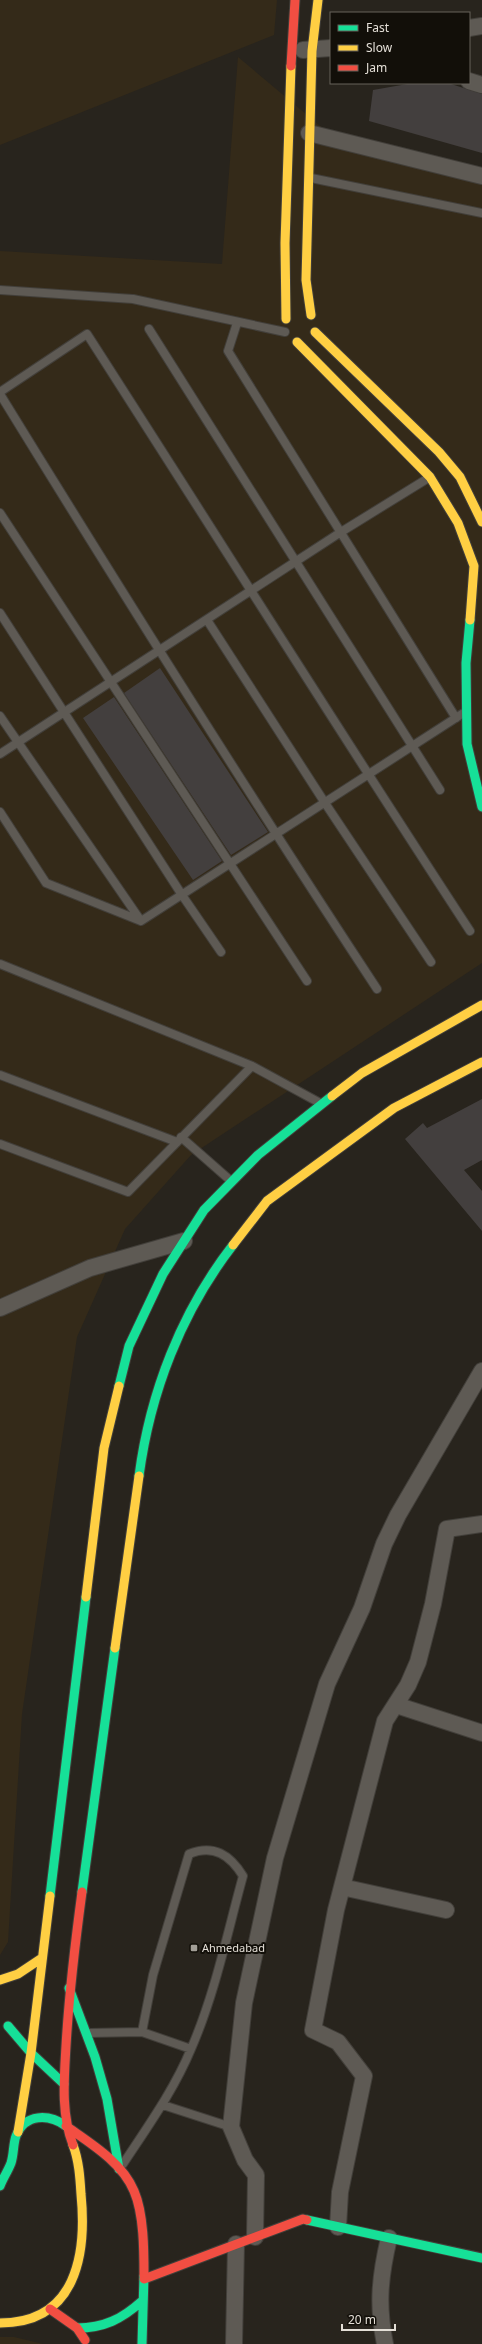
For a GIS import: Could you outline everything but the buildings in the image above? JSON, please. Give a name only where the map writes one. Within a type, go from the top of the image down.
[{"type":"main road","points":[[296,0],[291,49],[297,174],[306,280],[311,315],[315,323],[315,332],[306,341],[297,342]]},
{"type":"main road","points":[[318,0],[312,51],[309,133],[297,174],[284,279],[286,319],[285,332],[292,340],[297,342],[430,477],[458,523],[474,566],[466,663],[467,744],[482,807]]},
{"type":"main road","points":[[286,319],[300,311],[311,315]]},
{"type":"main road","points":[[315,332],[439,452],[476,494],[482,522]]},
{"type":"main road","points":[[0,2186],[11,2162],[18,2132],[31,2053],[104,1448],[129,1346],[163,1274],[204,1210],[258,1155],[362,1073],[482,1005]]},
{"type":"main road","points":[[0,2323],[16,2323],[50,2309],[63,2297],[71,2285],[79,2262],[83,2242],[84,2222],[79,2170],[75,2150],[66,2126],[64,2084],[68,1988],[140,1467],[161,1376],[188,1316],[216,1271],[267,1201],[394,1108],[482,1062]]},
{"type":"main road","points":[[0,1980],[18,1974],[42,1958]]},
{"type":"main road","points":[[68,1988],[86,2034],[107,2099],[119,2169]]},
{"type":"main road","points":[[8,2026],[31,2053],[64,2084]]},
{"type":"main road","points":[[18,2132],[31,2119],[44,2116],[59,2120],[99,2150],[119,2169],[134,2191],[142,2223],[145,2259],[142,2301],[142,2344]]},
{"type":"main road","points":[[144,2279],[303,2219],[482,2258]]},
{"type":"main road","points":[[77,2328],[93,2329],[108,2325],[125,2317],[142,2301]]},
{"type":"main road","points":[[50,2309],[77,2328],[88,2344]]},
{"type":"street","points":[[470,28],[482,26]]},
{"type":"street","points":[[291,49],[312,51],[330,48]]},
{"type":"street","points":[[470,81],[482,85]]},
{"type":"street","points":[[309,133],[482,176]]},
{"type":"street","points":[[449,508],[476,494]]},
{"type":"street","points":[[0,1308],[90,1268],[184,1241]]},
{"type":"street","points":[[256,2237],[256,2175],[245,2160],[230,2127],[244,2003],[275,1858],[327,1684],[362,1608],[384,1544],[398,1515],[482,1371]]},
{"type":"street","points":[[338,2227],[340,2192],[364,2076],[338,2042],[313,2030],[342,1887],[385,1721],[408,1685],[424,1643],[447,1529],[482,1524]]},
{"type":"street","points":[[396,1705],[482,1733]]},
{"type":"street","points":[[342,1887],[446,1910]]},
{"type":"street","points":[[380,2343],[380,2284],[389,2238]]},
{"type":"street","points":[[234,2344],[236,2244]]},
{"type":"lane","points":[[297,174],[332,184],[482,213]]},
{"type":"lane","points":[[0,290],[133,299],[237,323],[285,332]]},
{"type":"lane","points":[[237,323],[228,351],[456,718]]},
{"type":"lane","points":[[149,329],[440,790]]},
{"type":"lane","points":[[377,989],[275,835],[158,651],[0,393],[87,334],[252,590],[368,775],[470,931]]},
{"type":"lane","points":[[0,754],[341,532],[430,477]]},
{"type":"lane","points":[[0,514],[307,981]]},
{"type":"lane","points":[[0,613],[221,952]]},
{"type":"lane","points":[[207,620],[325,803],[431,962]]},
{"type":"lane","points":[[141,921],[467,711]]},
{"type":"lane","points":[[0,716],[141,921]]},
{"type":"lane","points":[[0,812],[46,883],[141,921]]},
{"type":"lane","points":[[0,964],[252,1066],[322,1104]]},
{"type":"lane","points":[[0,1144],[128,1192],[252,1066]]},
{"type":"lane","points":[[0,1075],[179,1140],[231,1182]]},
{"type":"lane","points":[[119,2169],[163,2105],[191,2049],[211,1994],[243,1876],[228,1858],[213,1850],[201,1850],[189,1854],[153,1975],[142,2032]]},
{"type":"lane","points":[[86,2034],[142,2032],[191,2049]]},
{"type":"lane","points":[[163,2105],[230,2127]]},
{"type":"shaded area","points":[[0,0],[277,0],[274,35],[0,145]]},
{"type":"shaded area","points":[[238,57],[344,146],[449,159],[482,169],[482,963],[191,1155],[125,1229],[77,1337],[22,1714],[8,1942],[0,1955],[0,251],[222,264]]},
{"type":"shaded area","points":[[0,2337],[14,2337],[43,2344],[0,2344]]},
{"type":"traffic: fast","points":[[470,620],[466,663],[467,744],[482,807]]},
{"type":"traffic: fast","points":[[119,1386],[129,1346],[163,1274],[204,1210],[258,1155],[332,1096]]},
{"type":"traffic: fast","points":[[139,1476],[151,1414],[171,1354],[183,1326],[198,1298],[214,1271],[233,1245]]},
{"type":"traffic: fast","points":[[50,1896],[86,1597]]},
{"type":"traffic: fast","points":[[82,1892],[115,1648]]},
{"type":"traffic: fast","points":[[69,1988],[95,2057],[107,2099],[119,2169]]},
{"type":"traffic: fast","points":[[8,2026],[31,2053],[64,2084]]},
{"type":"traffic: fast","points":[[0,2186],[11,2163],[16,2136],[20,2128],[25,2123],[38,2118],[45,2118],[52,2119],[66,2126]]},
{"type":"traffic: fast","points":[[307,2220],[482,2258]]},
{"type":"traffic: fast","points":[[142,2344],[144,2276]]},
{"type":"traffic: fast","points":[[77,2328],[87,2328],[112,2321],[127,2313],[142,2301]]},
{"type":"traffic: slow","points":[[311,315],[306,280],[312,51],[318,0]]},
{"type":"traffic: slow","points":[[286,319],[285,243],[291,66]]},
{"type":"traffic: slow","points":[[315,332],[439,452],[460,477],[482,522]]},
{"type":"traffic: slow","points":[[297,342],[430,477],[458,523],[474,566],[470,620]]},
{"type":"traffic: slow","points":[[332,1096],[362,1073],[482,1005]]},
{"type":"traffic: slow","points":[[233,1245],[267,1201],[394,1108],[482,1062]]},
{"type":"traffic: slow","points":[[86,1597],[104,1448],[119,1386]]},
{"type":"traffic: slow","points":[[115,1648],[139,1476]]},
{"type":"traffic: slow","points":[[18,2132],[31,2053],[50,1896]]},
{"type":"traffic: slow","points":[[0,1980],[18,1974],[42,1958]]},
{"type":"traffic: slow","points":[[0,2323],[26,2320],[46,2311],[61,2298],[71,2281],[78,2262],[82,2240],[79,2170],[73,2145]]},
{"type":"traffic: jam","points":[[291,66],[295,0]]},
{"type":"traffic: jam","points":[[73,2145],[69,2133],[64,2097],[67,2027],[82,1892]]},
{"type":"traffic: jam","points":[[66,2126],[95,2146],[114,2162],[129,2181],[137,2200],[142,2221],[144,2276]]},
{"type":"traffic: jam","points":[[144,2279],[303,2219],[307,2220]]},
{"type":"traffic: jam","points":[[50,2309],[77,2328],[85,2340]]},
{"type":"place","name":"Ahmedabad","points":[[194,1948]]}]
